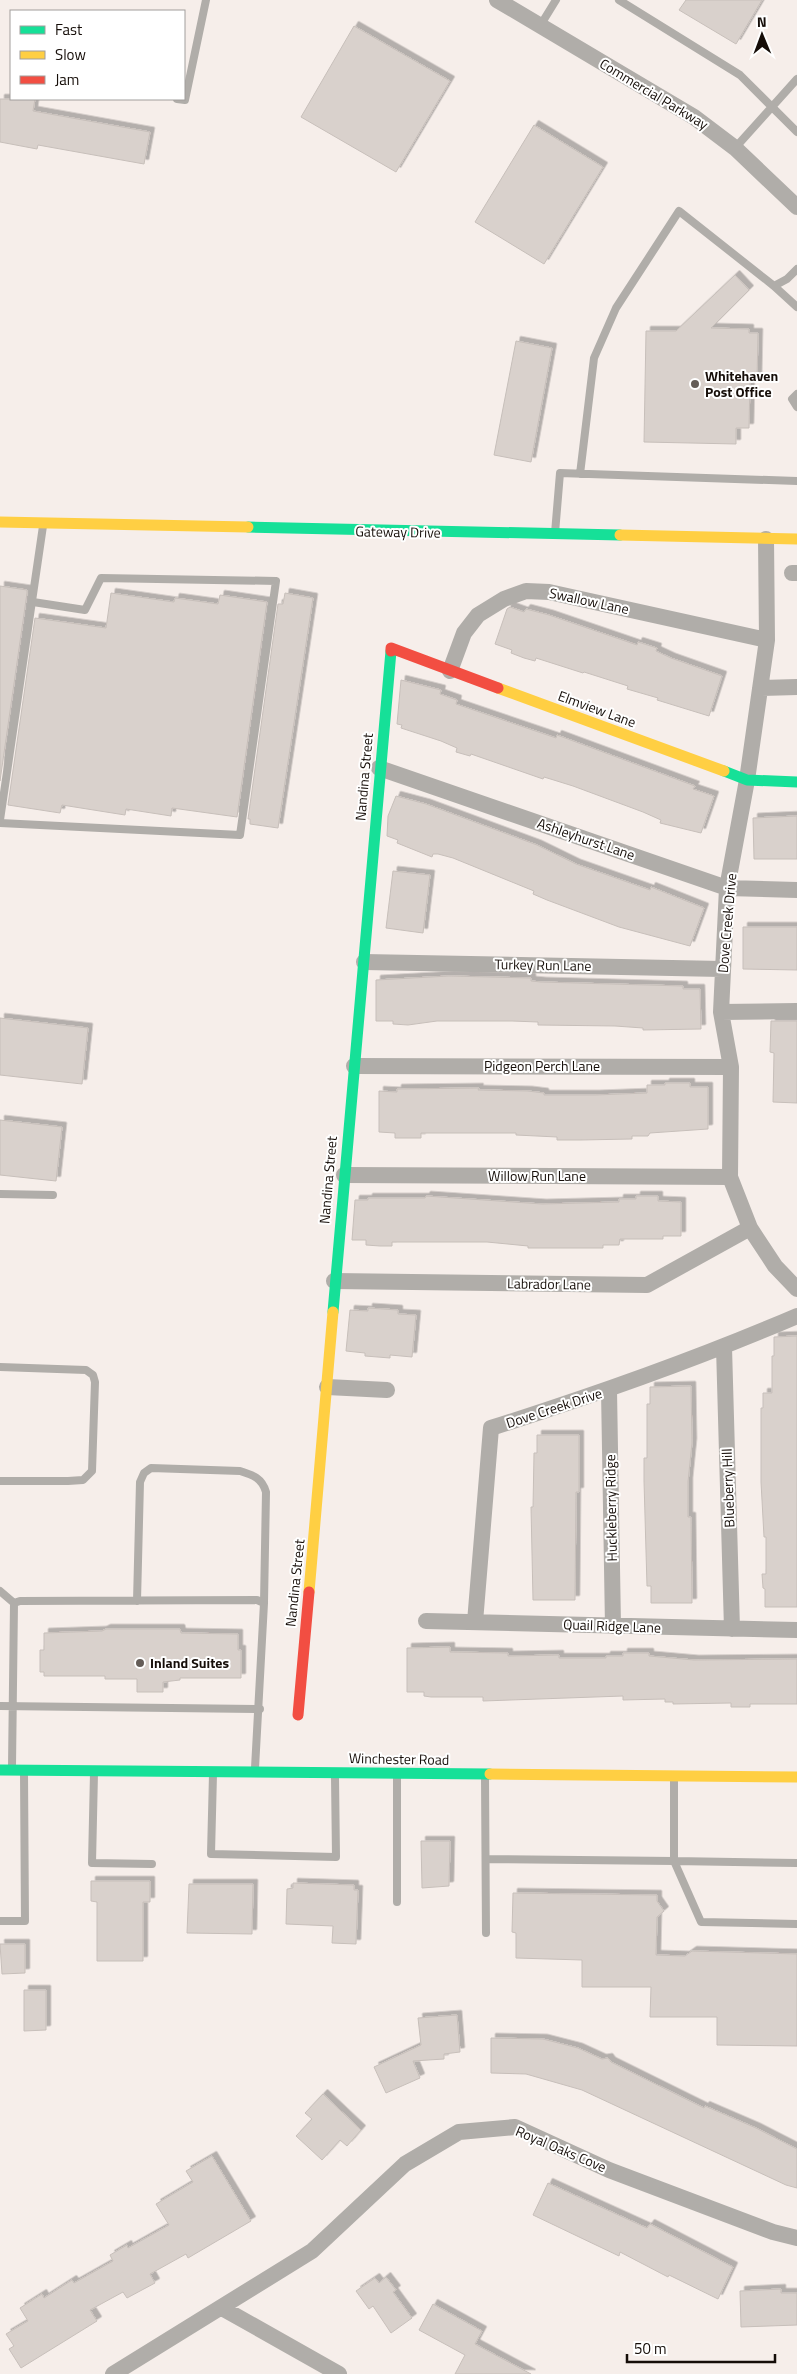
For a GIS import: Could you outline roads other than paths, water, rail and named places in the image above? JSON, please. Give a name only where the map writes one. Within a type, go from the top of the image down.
[{"type":"street","name":"Commercial Parkway","points":[[497,0],[694,117],[734,148],[797,207]]},
{"type":"street","name":"Gateway Drive","points":[[0,522],[797,539]]},
{"type":"street","name":"Dove Creek Drive","points":[[766,539],[767,640],[747,780],[728,888],[721,1012],[731,1067],[730,1177],[750,1228],[775,1266],[797,1288]]},
{"type":"street","name":"Swallow Lane","points":[[450,671],[464,633],[478,615],[504,599],[526,592],[549,592],[767,640]]},
{"type":"street","name":"Elmview Lane","points":[[391,648],[747,780],[797,782]]},
{"type":"street","name":"Nandina Street","points":[[298,1715],[300,1672],[314,1560],[334,1281],[391,648]]},
{"type":"street","points":[[760,688],[797,687]]},
{"type":"street","name":"Ashleyhurst Lane","points":[[379,768],[728,888],[797,890]]},
{"type":"street","name":"Turkey Run Lane","points":[[364,962],[722,969]]},
{"type":"street","points":[[721,1012],[797,1011]]},
{"type":"street","name":"Pidgeon Perch Lane","points":[[354,1066],[731,1067]]},
{"type":"street","name":"Willow Run Lane","points":[[344,1176],[730,1177]]},
{"type":"street","name":"Labrador Lane","points":[[334,1281],[647,1285],[750,1228]]},
{"type":"street","name":"Dove Creek Drive","points":[[475,1622],[491,1428],[609,1390],[724,1347],[797,1316]]},
{"type":"street","name":"Blueberry Hill","points":[[724,1347],[732,1629]]},
{"type":"street","points":[[327,1387],[387,1390]]},
{"type":"street","name":"Huckleberry Ridge","points":[[609,1390],[613,1626]]},
{"type":"street","name":"Quail Ridge Lane","points":[[426,1621],[797,1630]]},
{"type":"street","name":"Winchester Road","points":[[6,1770],[797,1777]]},
{"type":"street","name":"Royal Oaks Cove","points":[[113,2374],[312,2251],[405,2164],[459,2132],[515,2127],[609,2170],[773,2232],[797,2238]]},
{"type":"street","points":[[222,2308],[339,2374]]},
{"type":"lane","points":[[185,100],[206,0]]},
{"type":"lane","points":[[540,26],[556,0]]},
{"type":"lane","points":[[619,0],[740,75],[770,108],[797,132]]},
{"type":"lane","points":[[734,148],[797,79]]},
{"type":"lane","points":[[580,474],[594,358],[616,308],[680,211],[774,286],[797,307]]},
{"type":"lane","points":[[774,286],[787,279],[797,269]]},
{"type":"lane","points":[[797,394],[792,399],[797,406]]},
{"type":"lane","points":[[555,535],[560,473],[797,481]]},
{"type":"lane","points":[[33,602],[85,610],[101,578],[276,581],[240,834],[0,821],[44,524]]},
{"type":"lane","points":[[0,1194],[53,1195]]},
{"type":"lane","points":[[0,1367],[86,1370],[93,1375],[95,1382],[92,1471],[82,1480],[0,1481]]},
{"type":"lane","points":[[137,1601],[140,1482],[144,1473],[151,1468],[240,1471],[254,1475],[263,1483],[266,1492],[264,1603],[260,1708],[255,1772]]},
{"type":"lane","points":[[0,1591],[14,1604],[12,1706],[6,1770]]},
{"type":"lane","points":[[14,1604],[20,1601],[257,1600],[264,1603]]},
{"type":"lane","points":[[0,1706],[260,1708]]},
{"type":"lane","points":[[0,1921],[25,1921],[24,1770]]},
{"type":"lane","points":[[94,1771],[92,1863],[152,1864]]},
{"type":"lane","points":[[213,1772],[211,1854],[336,1857],[334,1773]]},
{"type":"lane","points":[[397,1774],[397,1902]]},
{"type":"lane","points":[[485,1774],[486,1933]]},
{"type":"lane","points":[[674,1776],[674,1861],[701,1922],[797,1924]]},
{"type":"lane","points":[[486,1859],[797,1863]]},
{"type":"place","name":"Whitehaven Post Office","points":[[695,384]]},
{"type":"place","name":"Inland Suites","points":[[140,1663]]}]
